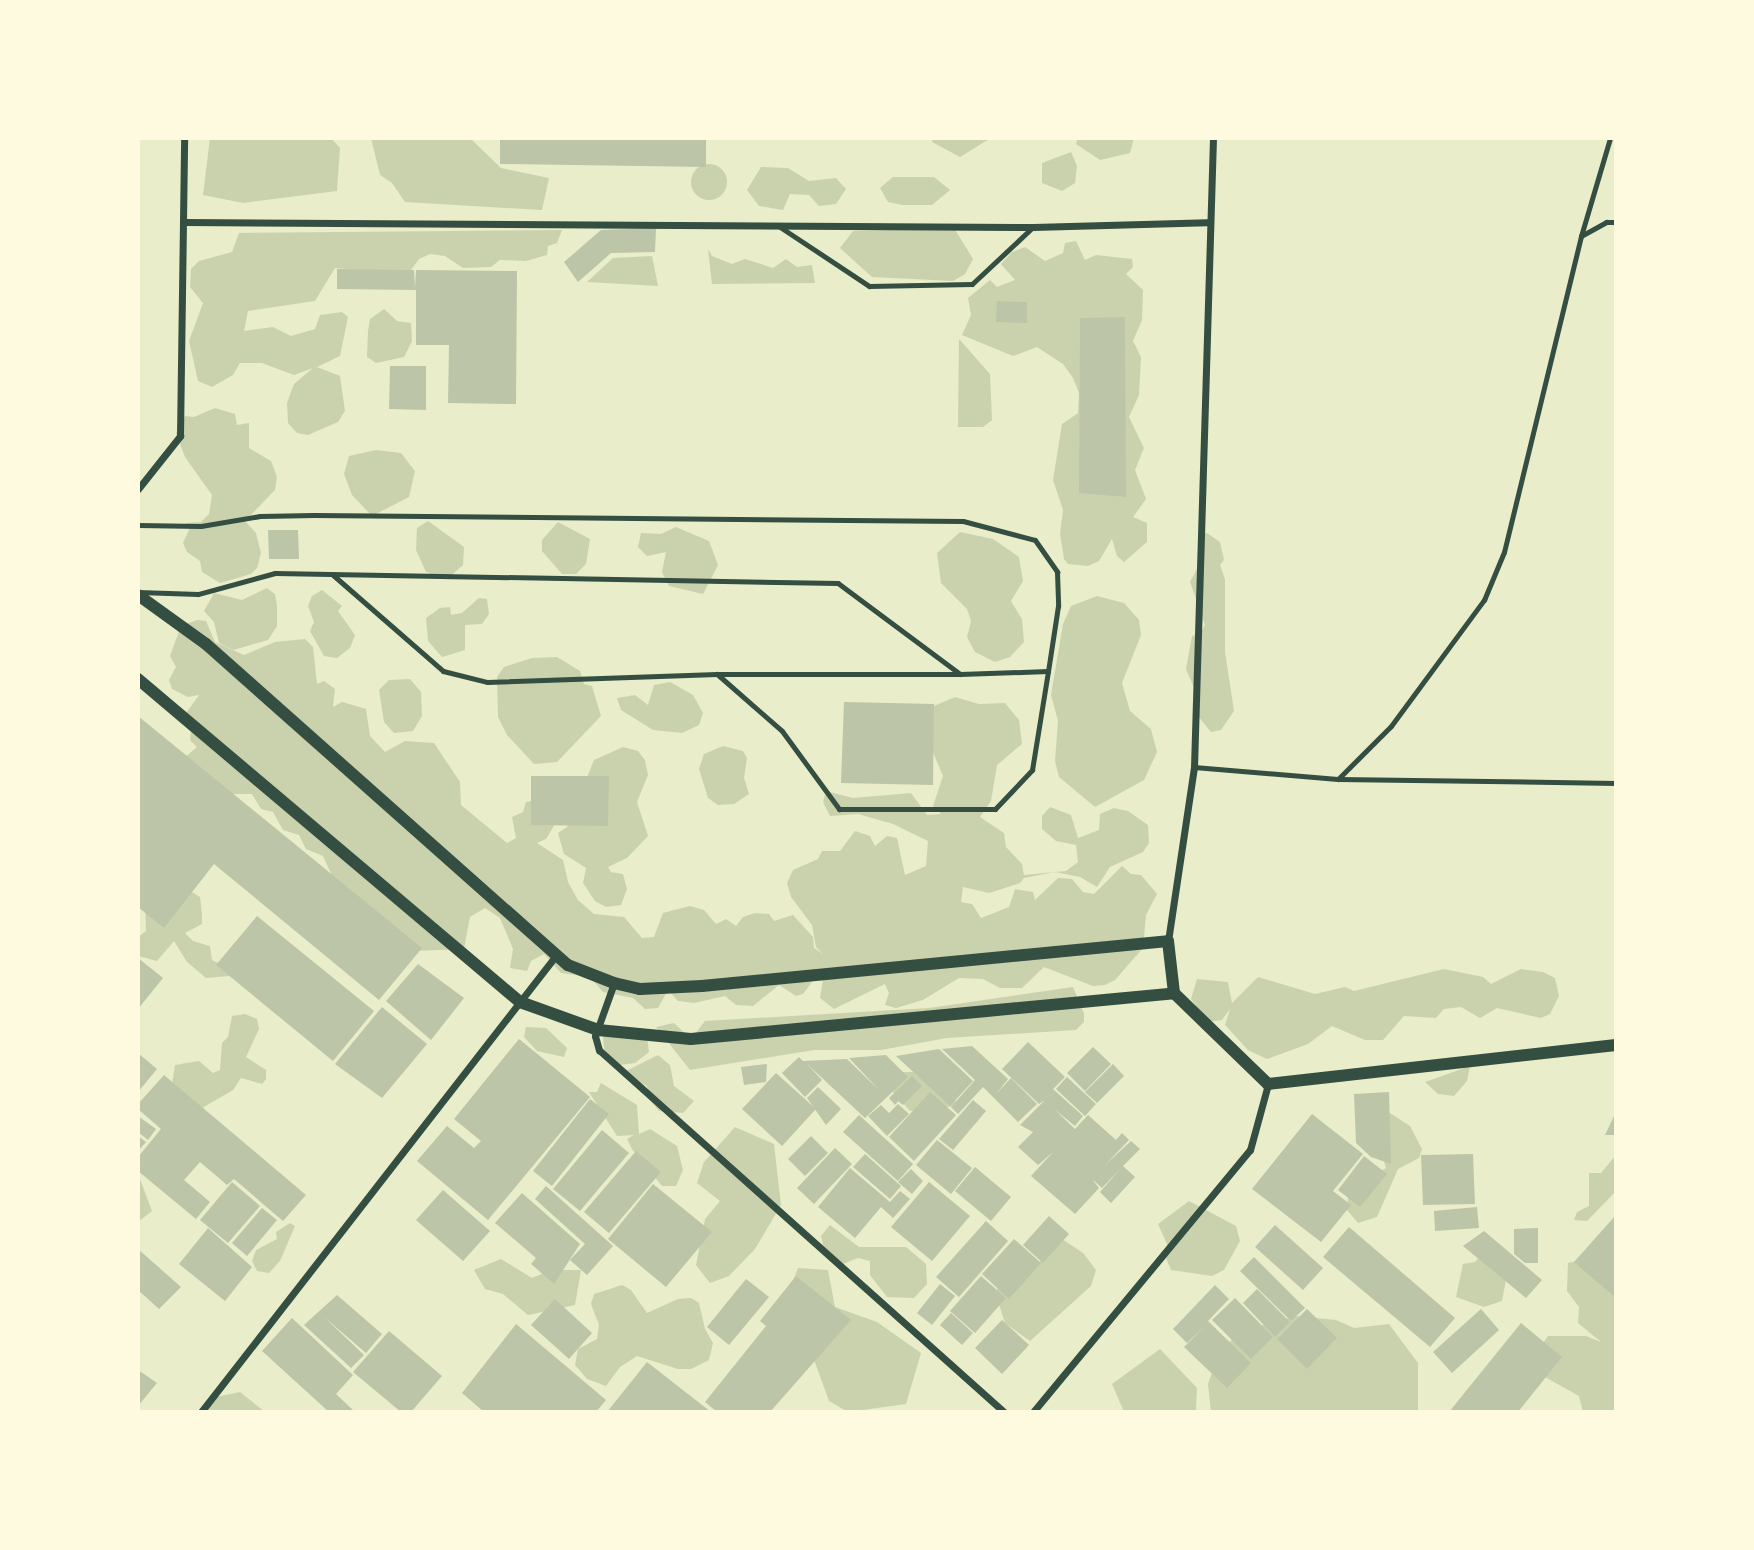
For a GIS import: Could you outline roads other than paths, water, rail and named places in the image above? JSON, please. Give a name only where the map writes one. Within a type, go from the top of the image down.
[{"type":"street","points":[[138,489],[180,436],[184,138]]},
{"type":"street","points":[[1213,138],[1208,222],[1194,767],[1168,941],[1174,993],[1268,1084]]},
{"type":"street","points":[[184,222],[775,223],[1033,227],[1208,222]]},
{"type":"street","points":[[138,593],[206,644],[568,965],[614,983],[640,989],[702,986],[1168,941]]},
{"type":"street","points":[[138,679],[520,1002],[598,1030],[691,1039],[1174,993]]},
{"type":"street","points":[[201,1412],[556,954]]},
{"type":"street","points":[[614,983],[595,1041],[599,1050],[1004,1412]]},
{"type":"street","points":[[1268,1084],[1616,1045]]},
{"type":"street","points":[[1033,1412],[1250,1150],[1268,1084]]},
{"type":"lane","points":[[1338,779],[1391,726],[1484,600],[1504,552],[1581,236],[1610,138]]},
{"type":"lane","points":[[1581,236],[1606,222],[1616,222]]},
{"type":"lane","points":[[775,223],[869,286],[972,285],[1033,227]]},
{"type":"lane","points":[[138,526],[201,526],[260,516],[314,515],[963,521],[1035,540],[1057,572],[1058,606],[1032,770],[995,809],[839,809],[782,731],[717,674]]},
{"type":"lane","points":[[138,593],[198,594],[275,573],[838,583],[960,674]]},
{"type":"lane","points":[[333,575],[443,671],[487,682],[717,674],[960,674],[1048,671]]},
{"type":"lane","points":[[1194,767],[1338,779],[1616,783]]}]
